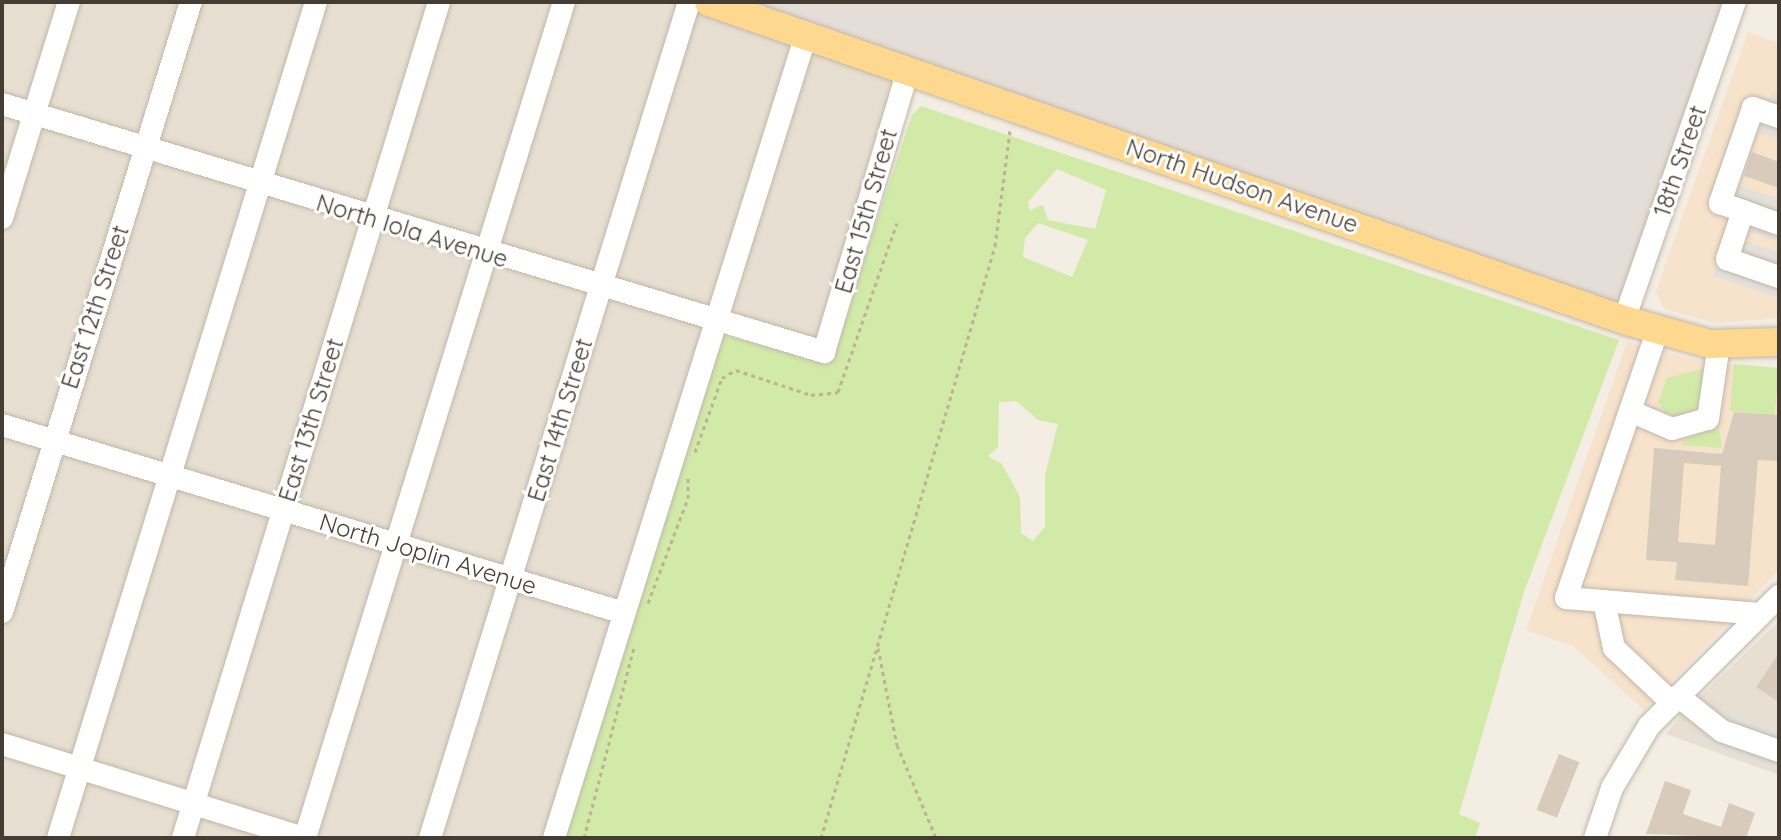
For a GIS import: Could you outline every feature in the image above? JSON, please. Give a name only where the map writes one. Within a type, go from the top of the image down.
[{"type":"main road","name":"North Hudson Avenue","points":[[709,2],[1624,320],[1719,344],[1779,342]]},
{"type":"street","points":[[2,218],[69,2]]},
{"type":"street","name":"East 12th Street","points":[[2,612],[52,441],[191,2]]},
{"type":"street","points":[[58,838],[316,2]]},
{"type":"street","name":"East 13th Street","points":[[183,838],[439,2]]},
{"type":"street","points":[[2,744],[304,838],[398,544],[564,2]]},
{"type":"street","name":"East 14th Street","points":[[430,838],[689,2]]},
{"type":"street","name":"18th Street","points":[[1624,320],[1735,2]]},
{"type":"street","points":[[554,838],[634,614],[712,321],[806,35]]},
{"type":"street","name":"East 15th Street","points":[[824,352],[908,70]]},
{"type":"street","name":"North Iola Avenue","points":[[2,104],[599,289],[824,352]]},
{"type":"street","points":[[1779,117],[1753,108],[1720,203],[1779,224]]},
{"type":"street","points":[[1743,211],[1727,259],[1779,277]]},
{"type":"street","points":[[1658,329],[1566,598],[1759,614]]},
{"type":"street","points":[[1630,411],[1672,429],[1701,424],[1716,399],[1719,344]]},
{"type":"street","name":"North Joplin Avenue","points":[[2,425],[634,614]]},
{"type":"street","points":[[1595,838],[1612,788],[1675,700],[1779,596]]},
{"type":"street","points":[[1604,601],[1614,648],[1675,700],[1722,731],[1779,751]]},
{"type":"path","points":[[821,838],[995,246],[1012,106]]},
{"type":"path","points":[[690,461],[707,437],[722,378],[736,370],[811,395],[838,392],[897,223]]},
{"type":"path","points":[[634,614],[688,498],[689,473]]},
{"type":"path","points":[[584,838],[637,638]]},
{"type":"path","points":[[878,641],[897,745],[936,838]]},
{"type":"shaded area","points":[[2,2],[709,2],[908,70],[824,352],[713,321],[554,838],[2,838]]},
{"type":"shaded area","points":[[709,2],[1735,2],[1624,320]]},
{"type":"shaded area","points":[[1748,32],[1779,43],[1779,318],[1715,323],[1664,309],[1656,291]]},
{"type":"shaded area","points":[[1772,92],[1779,94],[1779,139],[1757,132]]},
{"type":"shaded area","points":[[1735,184],[1779,199],[1779,242],[1730,225],[1734,213],[1726,210]]},
{"type":"shaded area","points":[[1728,235],[1779,253],[1779,298],[1713,276]]},
{"type":"shaded area","points":[[1627,342],[1706,363],[1779,368],[1779,570],[1644,710],[1573,646],[1526,630]]},
{"type":"shaded area","points":[[1779,621],[1779,775],[1666,734],[1683,713]]},
{"type":"shaded area","points":[[1722,707],[1779,730],[1779,772],[1697,740]]},
{"type":"green space","points":[[921,106],[1619,340],[1524,592],[1459,814],[1480,823],[1475,838],[559,838],[714,332],[799,356],[819,358],[835,347],[912,115]],"holes":[[[1057,169],[1106,190],[1095,229],[1048,220],[1043,205],[1030,210],[1028,202]],[[1038,223],[1088,240],[1072,277],[1023,257],[1025,238]],[[1016,401],[1038,420],[1058,424],[1045,475],[1045,527],[1033,541],[1021,533],[1020,497],[1002,464],[988,456],[998,447],[999,402]]]},
{"type":"green space","points":[[1734,364],[1779,368],[1775,415],[1730,411]]},
{"type":"green space","points":[[1706,368],[1700,410],[1680,419],[1665,412],[1658,403],[1667,378]]},
{"type":"green space","points":[[1718,422],[1722,448],[1682,445],[1684,440]]},
{"type":"building","points":[[1752,152],[1779,162],[1779,188],[1744,176]]},
{"type":"building","points":[[1734,412],[1779,415],[1779,461],[1758,460],[1748,586],[1675,580],[1677,562],[1646,560],[1654,448],[1722,454]],"holes":[[[1684,463],[1721,466],[1715,545],[1678,542]]]},
{"type":"building","points":[[1779,653],[1779,702],[1756,687]]},
{"type":"building","points":[[1559,754],[1579,762],[1557,818],[1537,810]]},
{"type":"building","points":[[1665,781],[1691,790],[1683,814],[1721,827],[1729,803],[1755,813],[1746,838],[1646,834]]}]
